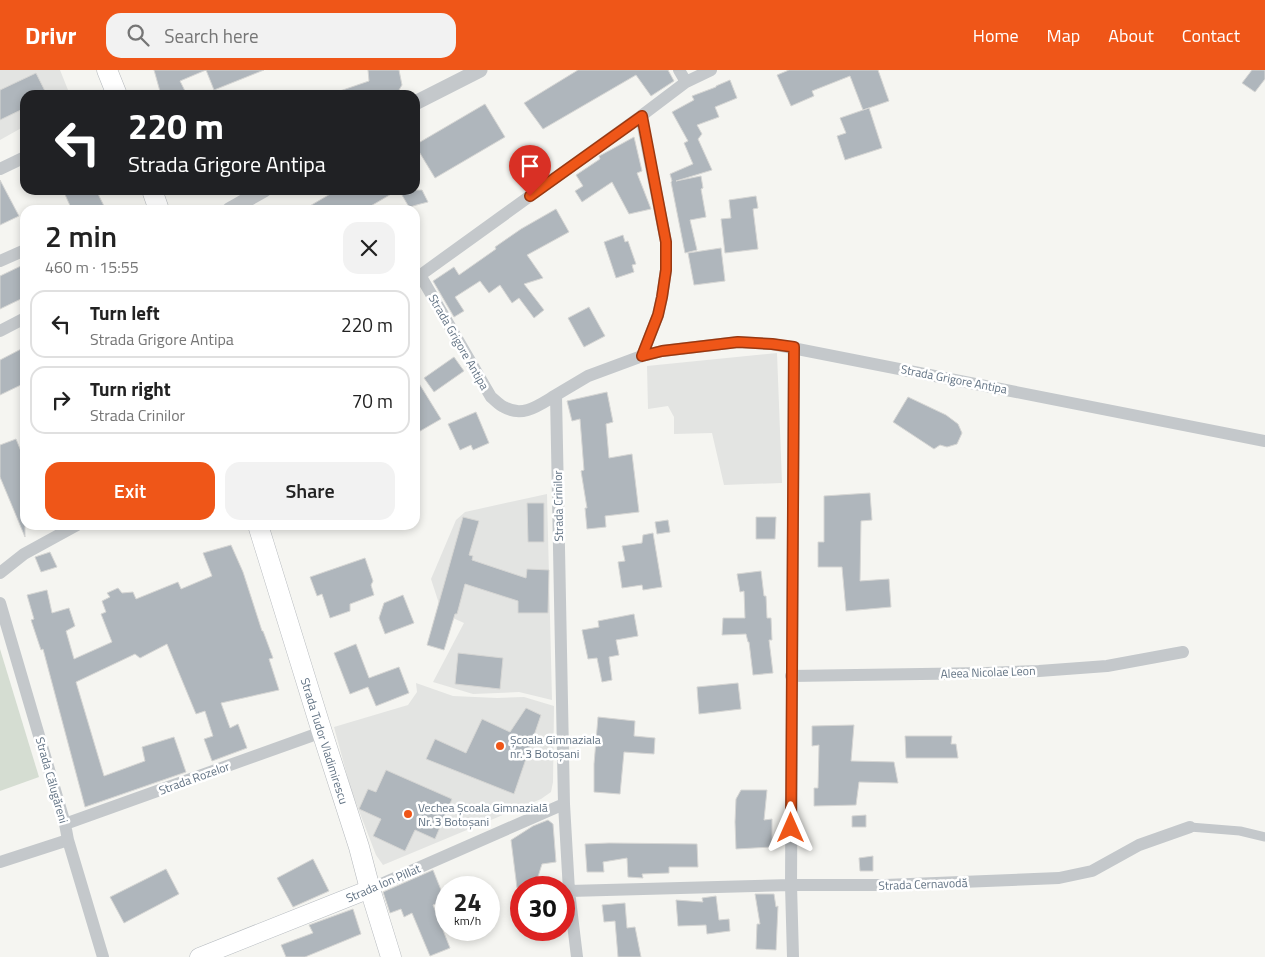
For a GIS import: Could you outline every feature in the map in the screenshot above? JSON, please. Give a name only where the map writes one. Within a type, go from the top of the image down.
[{"type":"main road","points":[[111,73],[116,90]]},
{"type":"main road","name":"Strada Tudor Vladimirescu","points":[[260,530],[392,957]]},
{"type":"main road","name":"Strada Ion Pillat","points":[[199,957],[370,889]]},
{"type":"street","points":[[420,101],[480,70]]},
{"type":"street","points":[[679,70],[686,82]]},
{"type":"street","points":[[420,275],[642,116],[686,82],[710,70]]},
{"type":"street","points":[[556,395],[588,376],[642,356],[658,315],[666,270],[666,242],[642,116]]},
{"type":"street","points":[[0,169],[20,159]]},
{"type":"street","points":[[238,205],[255,195]]},
{"type":"street","points":[[0,261],[20,252]]},
{"type":"street","name":"Strada Grigore Antipa","points":[[420,282],[491,397],[503,407],[515,411],[527,411],[556,395]]},
{"type":"street","points":[[0,331],[20,321]]},
{"type":"street","name":"Strada Grigore Antipa","points":[[642,356],[662,351],[738,342],[794,347],[1265,441]]},
{"type":"street","points":[[793,957],[791,676],[794,347]]},
{"type":"street","name":"Strada Crinilor","points":[[556,395],[564,804],[567,876]]},
{"type":"street","points":[[0,573],[24,554],[69,530]]},
{"type":"street","name":"Strada Călugăreni","points":[[0,603],[102,957]]},
{"type":"street","name":"Aleea Nicolae Leon","points":[[791,676],[1039,671],[1107,666],[1183,652]]},
{"type":"street","name":"Strada Rozelor","points":[[65,824],[322,732]]},
{"type":"street","name":"Strada Ion Pillat","points":[[370,889],[564,804]]},
{"type":"street","name":"Strada Cernavodă","points":[[575,891],[885,885],[1059,878],[1092,871],[1139,845],[1190,827],[1240,831],[1265,837]]},
{"type":"street","points":[[0,862],[68,840]]},
{"type":"street","name":"Strada Crinilor","points":[[575,941],[577,957]]},
{"type":"shaded area","points":[[0,70],[60,70],[68,90],[20,90],[20,129],[0,140]]},
{"type":"shaded area","points":[[777,353],[782,483],[724,485],[712,433],[674,434],[674,417],[668,406],[648,409],[647,366]]},
{"type":"shaded area","points":[[547,494],[552,700],[519,692],[473,694],[433,682],[464,623],[442,613],[431,579],[456,520],[465,512]]},
{"type":"shaded area","points":[[0,649],[39,777],[0,791]]},
{"type":"shaded area","points":[[416,683],[453,696],[524,697],[554,706],[553,782],[551,792],[541,799],[383,865],[376,855],[351,790],[334,727],[408,705],[417,692]]},
{"type":"building","points":[[154,70],[206,70],[180,81],[184,90],[160,90]]},
{"type":"building","points":[[206,70],[264,70],[214,90]]},
{"type":"building","points":[[368,70],[399,70],[402,85],[399,90],[343,90],[369,81]]},
{"type":"building","points":[[578,70],[668,70],[674,81],[651,96],[636,75],[543,129],[524,103]]},
{"type":"building","points":[[789,70],[878,70],[889,101],[863,110],[850,76],[812,91],[814,96],[791,106],[777,75]]},
{"type":"building","points":[[1252,70],[1265,70],[1265,79],[1255,92],[1242,83]]},
{"type":"building","points":[[36,73],[44,90],[20,90],[20,110],[0,120],[0,90]]},
{"type":"building","points":[[730,80],[737,98],[715,107],[719,117],[697,125],[702,134],[698,139],[712,170],[676,181],[701,176],[703,188],[701,189],[706,217],[690,220],[697,250],[685,253],[670,174],[693,164],[684,143],[688,141],[672,112],[694,100],[692,96]]},
{"type":"building","points":[[485,104],[505,137],[435,178],[420,153],[420,142]]},
{"type":"building","points":[[869,108],[882,148],[845,160],[837,136],[846,133],[840,118]]},
{"type":"building","points":[[634,137],[642,171],[637,173],[651,209],[629,214],[612,182],[582,202],[575,191],[583,186],[576,175],[600,159],[599,156]]},
{"type":"building","points":[[0,180],[19,216],[0,225]]},
{"type":"building","points":[[420,190],[422,190],[428,202],[408,205],[402,195],[420,195]]},
{"type":"building","points":[[65,195],[98,195],[104,205],[70,205]]},
{"type":"building","points":[[328,195],[390,195],[372,205],[312,205]]},
{"type":"building","points":[[756,196],[758,208],[753,209],[758,249],[725,253],[721,219],[731,218],[729,200]]},
{"type":"building","points":[[556,209],[569,232],[527,255],[543,278],[524,284],[544,310],[534,318],[519,298],[512,303],[500,285],[489,293],[480,281],[455,297],[464,311],[454,317],[433,281],[454,267],[459,275],[521,229]]},
{"type":"building","points":[[623,235],[625,242],[628,241],[636,264],[632,265],[634,272],[616,278],[604,242]]},
{"type":"building","points":[[721,248],[725,281],[694,285],[688,253]]},
{"type":"building","points":[[20,266],[20,299],[0,309],[0,276]]},
{"type":"building","points":[[589,307],[605,336],[584,347],[568,318]]},
{"type":"building","points":[[20,350],[20,385],[0,395],[0,360]]},
{"type":"building","points":[[454,357],[464,371],[434,392],[424,378]]},
{"type":"building","points":[[420,385],[441,419],[420,431]]},
{"type":"building","points":[[607,392],[613,422],[606,424],[609,458],[632,454],[639,512],[605,516],[606,527],[587,529],[585,508],[587,508],[581,471],[584,470],[580,419],[572,421],[567,401]]},
{"type":"building","points":[[908,397],[946,415],[958,424],[962,433],[957,444],[947,447],[940,445],[934,449],[893,422]]},
{"type":"building","points":[[476,412],[489,443],[473,450],[471,445],[460,450],[448,424]]},
{"type":"building","points":[[16,439],[20,449],[20,525],[0,477],[0,445]]},
{"type":"building","points":[[870,493],[872,520],[861,521],[860,581],[889,579],[891,607],[846,611],[842,567],[818,567],[818,542],[824,542],[824,496]]},
{"type":"building","points":[[527,503],[544,503],[544,542],[528,542]]},
{"type":"building","points":[[463,517],[479,521],[469,555],[473,556],[472,560],[526,578],[527,569],[549,570],[548,613],[518,613],[518,601],[465,584],[444,650],[427,645]]},
{"type":"building","points":[[756,517],[776,517],[775,539],[756,539]]},
{"type":"building","points":[[668,520],[670,532],[657,534],[655,522]]},
{"type":"building","points":[[653,533],[662,587],[643,590],[642,585],[622,588],[618,562],[625,561],[622,546],[642,543],[643,535]]},
{"type":"building","points":[[231,545],[243,572],[273,658],[269,659],[279,690],[221,703],[230,728],[238,724],[247,748],[212,761],[204,739],[213,736],[205,711],[196,714],[167,644],[140,658],[135,654],[76,682],[104,776],[145,761],[142,747],[174,737],[186,772],[85,807],[43,649],[41,650],[31,620],[34,619],[27,595],[47,590],[52,613],[69,608],[75,626],[66,631],[74,659],[112,642],[101,614],[106,612],[102,601],[110,597],[107,593],[118,588],[122,593],[133,592],[136,599],[178,582],[181,589],[212,576],[203,553]]},
{"type":"building","points":[[50,552],[57,567],[41,572],[35,557]]},
{"type":"building","points":[[365,558],[373,581],[371,585],[374,595],[350,604],[350,611],[330,618],[322,594],[317,596],[310,577]]},
{"type":"building","points":[[761,571],[764,596],[766,596],[767,618],[771,618],[772,640],[769,640],[773,673],[753,675],[749,642],[746,634],[722,635],[723,618],[745,618],[744,591],[740,592],[737,574]]},
{"type":"building","points":[[403,595],[414,623],[385,634],[379,618],[384,603]]},
{"type":"building","points":[[634,614],[638,636],[616,640],[619,655],[609,657],[612,680],[602,682],[597,658],[588,659],[582,630],[599,627],[598,621]]},
{"type":"building","points":[[356,644],[369,678],[399,667],[409,693],[376,706],[368,687],[350,694],[334,653]]},
{"type":"building","points":[[458,653],[503,658],[500,689],[455,684]]},
{"type":"building","points":[[738,683],[741,709],[699,714],[697,687]]},
{"type":"building","name":"Școala Gimnaziala nr. 3 Botoșani","points":[[526,708],[541,715],[514,794],[426,759],[435,739],[466,753],[482,719],[510,732]]},
{"type":"building","points":[[598,717],[635,721],[634,736],[655,738],[654,754],[624,752],[620,794],[594,792]]},
{"type":"building","points":[[854,725],[851,761],[894,762],[898,783],[859,782],[856,805],[814,806],[814,788],[818,788],[819,745],[812,746],[812,726]]},
{"type":"building","points":[[905,736],[952,736],[951,744],[956,744],[958,758],[906,758]]},
{"type":"building","name":"Vechea Școala Gimnazială Nr. 3 Botoșani","points":[[386,770],[452,799],[435,839],[415,830],[405,851],[373,836],[381,819],[359,809],[368,789],[376,792]]},
{"type":"building","points":[[741,790],[767,790],[764,820],[772,819],[772,847],[736,849],[736,799]]},
{"type":"building","points":[[866,815],[866,827],[852,827],[852,816]]},
{"type":"building","points":[[548,820],[553,824],[556,862],[542,864],[538,876],[516,876],[511,840],[533,826]]},
{"type":"building","points":[[585,844],[697,844],[698,867],[669,867],[669,873],[642,874],[643,878],[628,877],[627,858],[603,862],[604,872],[587,872]]},
{"type":"building","points":[[873,856],[873,871],[860,871],[859,858]]},
{"type":"building","points":[[313,859],[329,891],[293,907],[277,878]]},
{"type":"building","points":[[166,869],[179,894],[124,923],[110,897]]},
{"type":"building","points":[[433,870],[435,876],[435,904],[433,905],[435,910],[435,941],[447,941],[450,948],[430,956],[412,913],[404,917],[401,909],[390,913],[383,892]]},
{"type":"building","points":[[755,894],[774,894],[776,907],[778,906],[776,950],[756,949],[757,924],[760,924]]},
{"type":"building","points":[[716,896],[719,920],[729,919],[730,931],[707,934],[706,925],[678,926],[676,900],[703,902],[702,898]]},
{"type":"building","points":[[625,903],[627,928],[635,927],[641,957],[618,957],[615,921],[604,922],[602,905]]},
{"type":"building","points":[[353,909],[361,934],[305,957],[286,957],[281,945],[313,933],[309,925]]},
{"type":"place","name":"Școala Gimnaziala nr. 3 Botoșani","points":[[500,746]]},
{"type":"place","name":"Vechea Școala Gimnazială Nr. 3 Botoșani","points":[[408,814]]},
{"type":"route","points":[[530,196],[642,116],[666,242],[666,270],[658,315],[642,356],[662,351],[738,342],[794,347],[791,828]]}]
